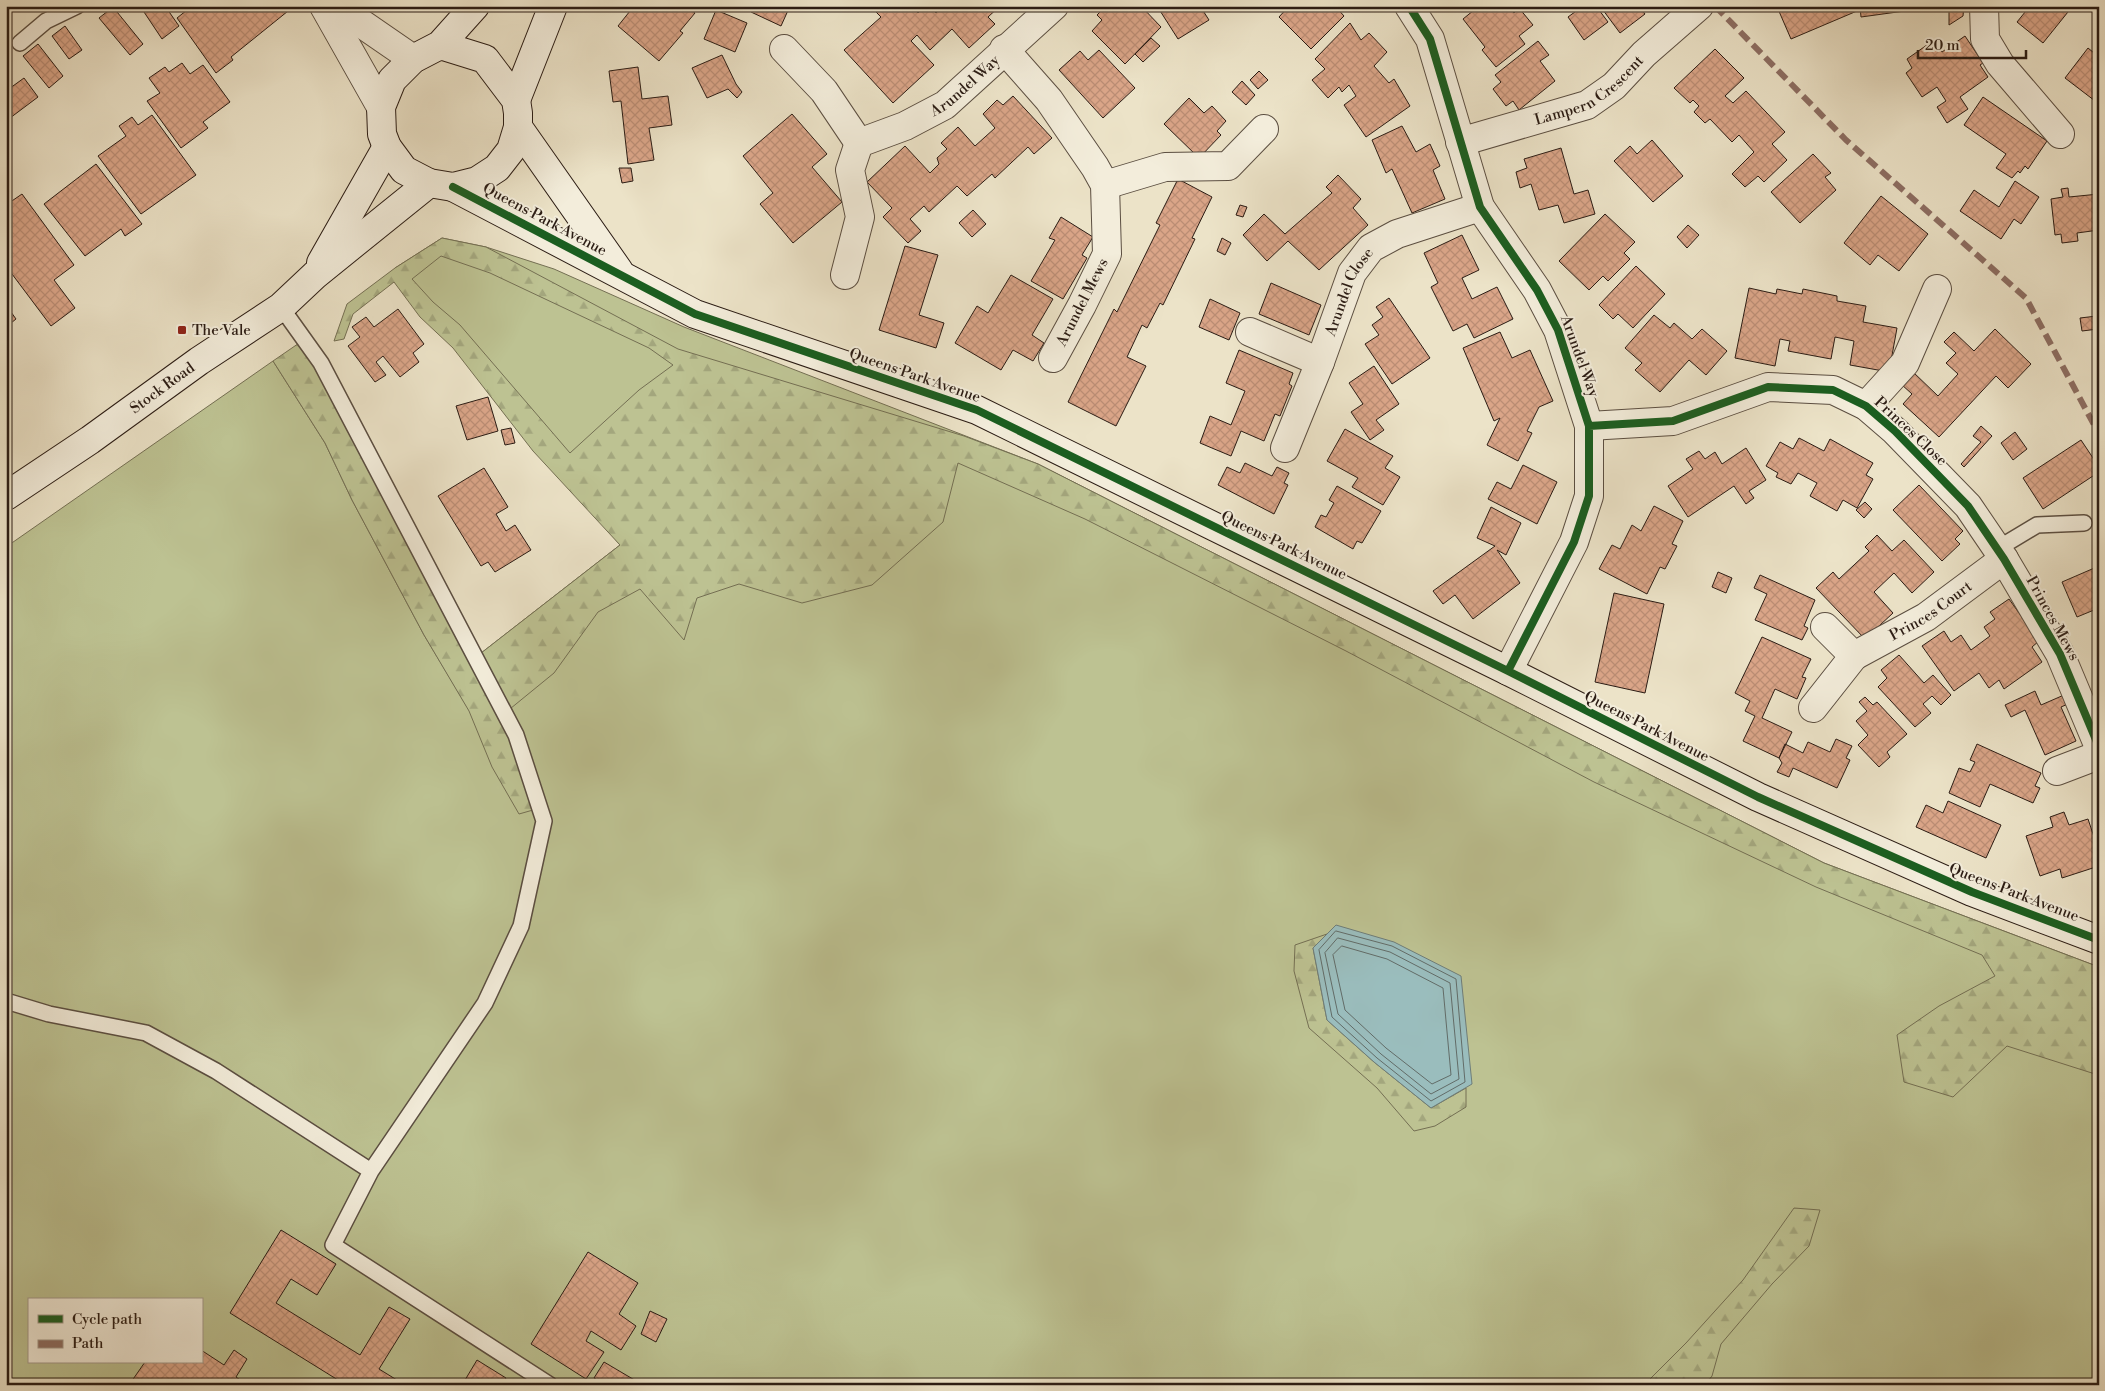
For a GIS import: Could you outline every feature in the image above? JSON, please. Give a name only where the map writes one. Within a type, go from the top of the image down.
[{"type":"street","points":[[324,6],[381,107]]},
{"type":"street","points":[[336,6],[414,59]]},
{"type":"street","points":[[441,185],[404,170],[387,147],[382,134],[381,107],[392,80],[414,59],[440,45],[475,6]]},
{"type":"street","name":"Stock Road","points":[[6,496],[90,440],[199,361],[280,307],[314,275],[441,185],[476,181],[496,168],[511,150],[518,127],[516,100],[553,6]]},
{"type":"street","name":"Arundel Way","points":[[859,143],[905,126],[945,105],[1004,49],[1054,6]]},
{"type":"street","name":"Arundel Way","points":[[1409,6],[1430,39],[1480,207],[1537,290],[1558,330],[1590,426],[1589,496],[1574,542],[1508,671]]},
{"type":"street","name":"Lampern Crescent","points":[[1460,142],[1587,105],[1614,86],[1644,54],[1699,6]]},
{"type":"street","points":[[1984,6],[1985,39],[2000,64],[2060,134]]},
{"type":"street","points":[[440,45],[485,59],[516,100]]},
{"type":"street","points":[[784,49],[824,91],[859,143],[850,170],[860,216],[845,275]]},
{"type":"street","name":"Arundel Mews","points":[[1004,49],[1049,100],[1095,167],[1105,185],[1107,254],[1053,358]]},
{"type":"street","name":"Queens Park Avenue","points":[[518,127],[621,275]]},
{"type":"street","points":[[1105,185],[1165,167],[1228,166],[1264,129]]},
{"type":"street","name":"Stock Road","points":[[314,275],[387,147]]},
{"type":"street","name":"Queens Park Avenue","points":[[441,185],[621,275],[694,314],[977,410],[1508,671],[1758,797],[1972,892],[2099,940]]},
{"type":"street","name":"Arundel Close","points":[[1285,448],[1320,362],[1352,273],[1371,248],[1397,234],[1480,207]]},
{"type":"street","name":"Princes Close","points":[[1866,406],[1905,363],[1937,289]]},
{"type":"street","points":[[1250,332],[1320,362]]},
{"type":"street","name":"Princes Close","points":[[1590,426],[1673,420],[1768,387],[1833,390],[1866,406],[1895,431],[1968,506],[2000,554]]},
{"type":"street","name":"Princes Court","points":[[1813,708],[1854,656],[1926,617],[2000,554]]},
{"type":"street","name":"Princes Mews","points":[[2000,554],[2060,654],[2099,746]]},
{"type":"street","points":[[1825,627],[1854,656]]},
{"type":"street","points":[[2057,771],[2099,756]]},
{"type":"lane","points":[[20,43],[46,21],[77,6]]},
{"type":"lane","points":[[280,307],[321,363],[516,735],[544,821],[521,926],[485,1002],[371,1172],[333,1245],[550,1385]]},
{"type":"lane","points":[[2000,554],[2037,525],[2084,523]]},
{"type":"lane","points":[[6,1001],[49,1014],[146,1033],[216,1071],[371,1172]]},
{"type":"green space","points":[[442,238],[486,247],[554,269],[684,327],[1038,464],[1824,863],[2099,967],[2099,1385],[6,1385],[6,547],[273,361],[325,443],[352,500],[424,635],[469,710],[476,657],[620,545],[395,268]]},
{"type":"green space","points":[[442,238],[486,247],[678,349],[964,436],[1038,464],[1824,863],[2099,967],[2099,1079],[2095,1074],[2007,1046],[1953,1097],[1904,1082],[1897,1035],[1939,1006],[1995,976],[1982,955],[1816,887],[1594,782],[1346,651],[1085,519],[958,463],[943,522],[872,585],[802,603],[739,584],[697,598],[684,640],[640,589],[598,612],[554,673],[505,713],[540,808],[519,814],[492,767],[469,711],[424,635],[352,500],[325,443],[273,361],[305,339],[476,657],[620,545],[533,451],[453,348],[420,317],[394,282],[353,314],[344,339],[334,341],[347,304],[395,268]],"holes":[[[441,256],[490,273],[649,348],[673,365],[639,390],[570,453],[460,325],[433,302],[412,279]]]},
{"type":"green space","points":[[1327,934],[1313,948],[1327,1020],[1374,1062],[1431,1108],[1466,1088],[1466,1107],[1435,1126],[1414,1131],[1377,1088],[1309,1028],[1294,971],[1295,945]]},
{"type":"green space","points":[[1794,1208],[1820,1210],[1809,1246],[1772,1284],[1721,1344],[1712,1376],[1705,1385],[1644,1385],[1686,1343],[1743,1280]]},
{"type":"water","points":[[1336,925],[1394,942],[1461,976],[1472,1084],[1431,1108],[1374,1062],[1327,1020],[1313,948]]},
{"type":"building","points":[[140,6],[165,6],[179,26],[162,39]]},
{"type":"building","points":[[192,6],[293,7],[231,57],[233,60],[216,73],[177,18]]},
{"type":"building","points":[[634,6],[686,6],[695,13],[680,31],[683,33],[659,61],[618,26]]},
{"type":"building","points":[[753,6],[790,6],[781,26],[751,12]]},
{"type":"building","points":[[877,6],[911,6],[918,13],[925,6],[929,6],[936,13],[943,6],[1000,6],[988,17],[995,24],[969,48],[952,29],[930,50],[917,35],[911,41],[934,65],[893,103],[844,50],[881,17],[873,9]]},
{"type":"building","points":[[1106,6],[1141,6],[1161,27],[1125,64],[1092,31],[1102,20],[1097,15]]},
{"type":"building","points":[[1157,6],[1200,6],[1209,20],[1178,39]]},
{"type":"building","points":[[1289,6],[1335,6],[1344,16],[1311,49],[1279,17]]},
{"type":"building","points":[[1479,6],[1508,6],[1514,13],[1519,8],[1533,25],[1519,36],[1525,44],[1496,67],[1482,50],[1485,47],[1463,19]]},
{"type":"building","points":[[1583,6],[1596,6],[1608,22],[1584,40],[1568,17]]},
{"type":"building","points":[[1600,6],[1639,6],[1645,14],[1620,33]]},
{"type":"building","points":[[1785,6],[1855,6],[1857,11],[1791,39],[1778,9]]},
{"type":"building","points":[[1860,6],[1911,6],[1912,10],[1861,17]]},
{"type":"building","points":[[1944,6],[1964,6],[1963,16],[1949,25],[1949,8]]},
{"type":"building","points":[[2030,6],[2072,7],[2043,43],[2017,22]]},
{"type":"building","points":[[113,7],[143,44],[130,55],[99,18]]},
{"type":"building","points":[[716,10],[747,23],[735,52],[704,39]]},
{"type":"building","points":[[1350,23],[1361,40],[1369,33],[1387,52],[1374,66],[1389,83],[1394,79],[1410,106],[1366,137],[1344,105],[1356,96],[1349,85],[1342,92],[1339,87],[1328,98],[1312,80],[1325,69],[1315,59]]},
{"type":"building","points":[[65,26],[82,50],[69,59],[52,36]]},
{"type":"building","points":[[1965,36],[1983,63],[1980,65],[1988,77],[1960,97],[1968,109],[1947,123],[1937,107],[1946,101],[1937,87],[1922,97],[1906,73],[1912,68],[1907,59],[1934,40],[1942,52]]},
{"type":"building","points":[[1151,38],[1160,46],[1143,62],[1135,54]]},
{"type":"building","points":[[1538,41],[1549,55],[1540,61],[1555,81],[1519,110],[1513,101],[1506,106],[1493,89],[1501,82],[1495,75]]},
{"type":"building","points":[[38,44],[63,76],[49,88],[23,56]]},
{"type":"building","points":[[2088,48],[2099,57],[2099,104],[2065,78]]},
{"type":"building","points":[[1715,49],[1744,78],[1725,96],[1733,103],[1746,91],[1785,132],[1772,144],[1787,160],[1764,182],[1758,176],[1745,187],[1732,174],[1754,152],[1739,135],[1732,142],[1710,119],[1705,123],[1694,112],[1699,106],[1693,100],[1690,103],[1674,88]]},
{"type":"building","points":[[1099,50],[1135,88],[1103,118],[1059,70],[1080,51],[1088,60]]},
{"type":"building","points":[[722,55],[742,92],[737,98],[728,89],[707,98],[692,68]]},
{"type":"building","points":[[182,63],[190,74],[203,65],[230,102],[203,122],[208,128],[181,148],[147,101],[160,93],[149,78],[165,67],[169,72]]},
{"type":"building","points":[[638,67],[642,99],[668,96],[672,125],[649,128],[654,160],[628,164],[621,101],[613,102],[609,71]]},
{"type":"building","points":[[1259,71],[1268,80],[1258,89],[1250,80]]},
{"type":"building","points":[[24,78],[38,97],[6,121],[6,91]]},
{"type":"building","points":[[1242,81],[1255,95],[1246,105],[1232,92]]},
{"type":"building","points":[[1013,96],[1052,138],[1034,154],[1028,147],[995,178],[992,174],[967,196],[957,186],[929,212],[924,206],[910,219],[921,231],[908,243],[883,217],[892,208],[867,182],[905,146],[930,173],[939,164],[937,158],[947,149],[941,143],[958,127],[975,146],[995,128],[983,114],[997,100],[1003,105]]},
{"type":"building","points":[[1983,97],[2047,141],[2028,169],[2025,166],[2020,173],[2018,171],[2012,178],[1996,168],[2006,154],[1964,125]]},
{"type":"building","points":[[1189,98],[1204,113],[1212,106],[1226,121],[1217,131],[1221,135],[1199,158],[1164,124]]},
{"type":"building","points":[[792,114],[827,154],[812,167],[842,202],[793,243],[760,204],[773,193],[743,156]]},
{"type":"building","points":[[152,115],[196,175],[141,214],[98,156],[126,136],[119,126],[132,117],[138,125]]},
{"type":"building","points":[[1402,126],[1416,152],[1430,144],[1440,166],[1433,170],[1445,199],[1412,213],[1392,169],[1386,173],[1372,140]]},
{"type":"building","points":[[1652,140],[1683,176],[1653,202],[1614,161],[1630,146],[1637,154]]},
{"type":"building","points":[[1561,148],[1574,194],[1588,190],[1595,214],[1564,223],[1558,205],[1539,210],[1531,184],[1520,188],[1516,172],[1527,168],[1524,159]]},
{"type":"building","points":[[1813,154],[1831,173],[1825,177],[1836,190],[1800,223],[1771,192]]},
{"type":"building","points":[[96,164],[142,224],[125,236],[121,229],[85,256],[44,204]]},
{"type":"building","points":[[619,168],[631,168],[633,181],[622,183]]},
{"type":"building","points":[[1338,175],[1361,199],[1353,208],[1368,225],[1319,270],[1288,241],[1267,261],[1243,235],[1264,214],[1285,234],[1332,193],[1326,187]]},
{"type":"building","points":[[1178,179],[1212,197],[1192,238],[1195,239],[1163,305],[1160,303],[1147,328],[1142,325],[1127,357],[1146,366],[1116,426],[1068,402],[1114,309],[1117,312],[1160,225],[1156,223]]},
{"type":"building","points":[[2015,181],[2039,197],[2021,224],[2014,219],[2001,239],[1960,211],[1974,190],[1999,207]]},
{"type":"building","points":[[2068,188],[2069,197],[2099,194],[2099,230],[2077,233],[2078,241],[2062,243],[2061,234],[2055,235],[2051,199],[2063,197],[2061,189]]},
{"type":"building","points":[[22,194],[74,265],[54,280],[75,308],[51,326],[6,266],[6,205]]},
{"type":"building","points":[[1881,196],[1928,234],[1899,271],[1878,255],[1870,265],[1844,243]]},
{"type":"building","points":[[1240,205],[1247,207],[1243,217],[1236,215]]},
{"type":"building","points":[[973,210],[986,224],[972,237],[959,223]]},
{"type":"building","points":[[1605,214],[1635,242],[1624,253],[1630,259],[1608,281],[1603,276],[1589,290],[1559,261]]},
{"type":"building","points":[[1061,217],[1093,237],[1082,255],[1087,258],[1063,299],[1031,281],[1055,240],[1049,238]]},
{"type":"building","points":[[1688,225],[1699,235],[1687,248],[1677,237]]},
{"type":"building","points":[[1462,235],[1479,270],[1462,278],[1472,299],[1497,287],[1513,319],[1474,338],[1467,324],[1453,331],[1431,287],[1438,283],[1424,253]]},
{"type":"building","points":[[1222,238],[1231,243],[1225,255],[1217,251]]},
{"type":"building","points":[[905,246],[938,255],[919,315],[944,323],[936,348],[879,330]]},
{"type":"building","points":[[1636,266],[1665,294],[1633,328],[1618,314],[1613,319],[1599,305]]},
{"type":"building","points":[[1011,275],[1053,299],[1032,335],[1044,343],[1033,361],[1013,350],[1001,370],[955,343],[977,306],[988,313]]},
{"type":"building","points":[[1271,283],[1321,305],[1309,335],[1259,314]]},
{"type":"building","points":[[1749,288],[1776,294],[1777,289],[1802,294],[1803,289],[1837,296],[1837,301],[1866,306],[1863,322],[1897,328],[1889,372],[1850,365],[1854,341],[1835,337],[1831,359],[1788,351],[1790,341],[1780,339],[1775,366],[1735,358]]},
{"type":"building","points":[[1389,298],[1430,358],[1392,384],[1365,344],[1379,335],[1372,325],[1383,317],[1376,307]]},
{"type":"building","points":[[1210,299],[1240,313],[1229,340],[1199,327]]},
{"type":"building","points":[[6,305],[16,319],[6,327]]},
{"type":"building","points":[[398,309],[424,344],[413,353],[419,362],[400,377],[383,356],[376,362],[386,375],[375,382],[348,346],[360,337],[352,327],[366,317],[374,327]]},
{"type":"building","points":[[1654,315],[1670,328],[1674,323],[1692,339],[1702,329],[1727,351],[1706,375],[1689,360],[1660,392],[1635,370],[1642,363],[1625,348]]},
{"type":"building","points":[[2097,316],[2098,329],[2082,331],[2080,318]]},
{"type":"building","points":[[1995,329],[2031,364],[2008,388],[1996,376],[1939,437],[1903,404],[1912,394],[1901,384],[1912,371],[1938,396],[1958,374],[1946,363],[1956,353],[1944,342],[1954,332],[1974,351]]},
{"type":"building","points":[[1500,332],[1512,358],[1530,350],[1553,401],[1539,407],[1527,431],[1532,433],[1518,461],[1487,445],[1500,418],[1494,421],[1463,348]]},
{"type":"building","points":[[1239,350],[1293,373],[1289,384],[1292,386],[1280,416],[1275,414],[1264,441],[1241,431],[1231,456],[1200,443],[1210,416],[1231,425],[1245,391],[1226,383]]},
{"type":"building","points":[[1374,366],[1399,404],[1376,420],[1384,430],[1370,440],[1351,412],[1363,404],[1349,383]]},
{"type":"building","points":[[488,397],[498,431],[467,440],[456,406]]},
{"type":"building","points":[[1981,426],[1992,436],[1964,467],[1961,464],[1981,442],[1973,436]]},
{"type":"building","points":[[511,428],[515,443],[505,445],[501,430]]},
{"type":"building","points":[[1345,429],[1393,456],[1385,468],[1400,477],[1383,505],[1352,487],[1358,478],[1327,461]]},
{"type":"building","points":[[2015,432],[2027,449],[2013,460],[2001,443]]},
{"type":"building","points":[[1799,438],[1824,451],[1830,439],[1873,463],[1866,475],[1873,479],[1857,508],[1843,500],[1837,511],[1810,496],[1817,483],[1798,473],[1791,484],[1776,477],[1778,473],[1766,466],[1780,442],[1793,449]]},
{"type":"building","points":[[2081,440],[2099,467],[2099,472],[2043,509],[2023,478]]},
{"type":"building","points":[[1746,448],[1766,480],[1749,491],[1754,498],[1746,504],[1734,486],[1688,517],[1668,486],[1693,469],[1686,459],[1699,451],[1705,459],[1715,452],[1722,464]]},
{"type":"building","points":[[1245,463],[1272,476],[1277,467],[1289,473],[1284,483],[1288,485],[1274,514],[1218,485],[1227,467],[1240,473]]},
{"type":"building","points":[[1523,465],[1557,482],[1537,524],[1488,499],[1497,482],[1511,489]]},
{"type":"building","points":[[484,468],[508,507],[496,514],[506,531],[515,525],[531,550],[495,572],[488,562],[481,566],[438,496]]},
{"type":"building","points":[[1919,485],[1963,531],[1955,539],[1960,544],[1942,561],[1893,510]]},
{"type":"building","points":[[1337,486],[1381,511],[1362,543],[1357,541],[1353,549],[1315,527],[1321,515],[1326,517],[1334,503],[1329,500]]},
{"type":"building","points":[[1865,502],[1872,509],[1864,518],[1856,510]]},
{"type":"building","points":[[1654,506],[1683,521],[1672,544],[1677,546],[1665,569],[1660,567],[1647,594],[1599,569],[1612,545],[1620,549],[1632,525],[1641,531]]},
{"type":"building","points":[[1491,507],[1521,523],[1506,555],[1497,550],[1520,583],[1473,619],[1455,595],[1443,604],[1433,591],[1495,546],[1477,538]]},
{"type":"building","points":[[1877,535],[1892,551],[1904,540],[1934,572],[1912,593],[1894,573],[1874,592],[1893,613],[1865,639],[1816,588],[1833,572],[1839,579],[1869,551],[1865,547]]},
{"type":"building","points":[[2099,566],[2099,608],[2077,617],[2062,582]]},
{"type":"building","points":[[1718,572],[1732,578],[1726,593],[1712,587]]},
{"type":"building","points":[[1760,575],[1815,600],[1804,626],[1808,628],[1802,640],[1755,620],[1767,594],[1754,588]]},
{"type":"building","points":[[1614,593],[1664,604],[1645,693],[1595,682]]},
{"type":"building","points":[[2009,599],[2039,641],[2032,647],[2042,662],[2004,689],[1999,680],[1989,688],[1979,673],[1954,691],[1922,646],[1944,631],[1951,642],[1961,635],[1971,650],[1990,636],[1984,627],[1995,619],[1990,612]]},
{"type":"building","points":[[1762,637],[1811,659],[1802,677],[1806,678],[1797,699],[1775,689],[1762,718],[1792,732],[1779,758],[1743,741],[1755,716],[1745,711],[1750,701],[1735,693]]},
{"type":"building","points":[[1899,655],[1924,683],[1933,675],[1951,695],[1941,705],[1932,696],[1923,704],[1931,713],[1915,727],[1878,687],[1887,678],[1881,670]]},
{"type":"building","points":[[2035,691],[2041,705],[2064,695],[2068,704],[2061,707],[2076,741],[2045,755],[2025,710],[2011,717],[2005,705]]},
{"type":"building","points":[[1865,697],[1873,705],[1877,702],[1907,734],[1887,752],[1890,757],[1879,767],[1858,745],[1868,735],[1856,721],[1867,711],[1859,702]]},
{"type":"building","points":[[1836,739],[1852,746],[1846,758],[1850,760],[1837,788],[1793,768],[1789,777],[1777,772],[1782,763],[1779,758],[1785,744],[1803,753],[1808,742],[1830,752]]},
{"type":"building","points":[[1977,744],[2041,773],[2035,786],[2040,788],[2033,803],[1990,784],[1980,807],[1949,793],[1959,768],[1970,772],[1975,762],[1970,760]]},
{"type":"building","points":[[1948,801],[2001,825],[1986,858],[1916,827],[1926,805],[1943,813]]},
{"type":"building","points":[[2064,812],[2069,825],[2088,819],[2094,837],[2099,836],[2099,866],[2062,878],[2060,869],[2040,876],[2026,836],[2053,827],[2050,817]]},
{"type":"building","points":[[281,1230],[336,1264],[317,1295],[291,1279],[276,1303],[360,1355],[389,1307],[410,1319],[379,1369],[405,1385],[346,1385],[230,1313]]},
{"type":"building","points":[[588,1252],[638,1283],[619,1314],[636,1326],[621,1350],[591,1331],[586,1341],[604,1352],[586,1379],[531,1344]]},
{"type":"building","points":[[650,1311],[667,1319],[656,1342],[641,1334]]},
{"type":"building","points":[[234,1350],[247,1359],[236,1377],[247,1385],[190,1385],[187,1381],[184,1385],[129,1385],[144,1364],[202,1364],[202,1351],[224,1365]]},
{"type":"building","points":[[477,1360],[506,1378],[502,1385],[462,1385]]},
{"type":"building","points":[[604,1362],[643,1385],[605,1385],[594,1378]]},
{"type":"marked path","points":[[1715,6],[1846,140],[2026,298],[2099,434]]},
{"type":"cycle path","points":[[1409,6],[1430,39],[1480,207],[1537,290],[1558,330],[1589,426],[1589,496],[1574,542],[1508,671]]},
{"type":"cycle path","points":[[453,187],[695,314],[977,410],[1508,671],[1758,797],[1972,892],[2099,940]]},
{"type":"cycle path","points":[[1589,426],[1673,421],[1768,387],[1833,390],[1866,406],[1895,431],[1968,506],[2004,559],[2060,654],[2099,747]]},
{"type":"place","name":"The Vale","points":[[182,330]]}]
